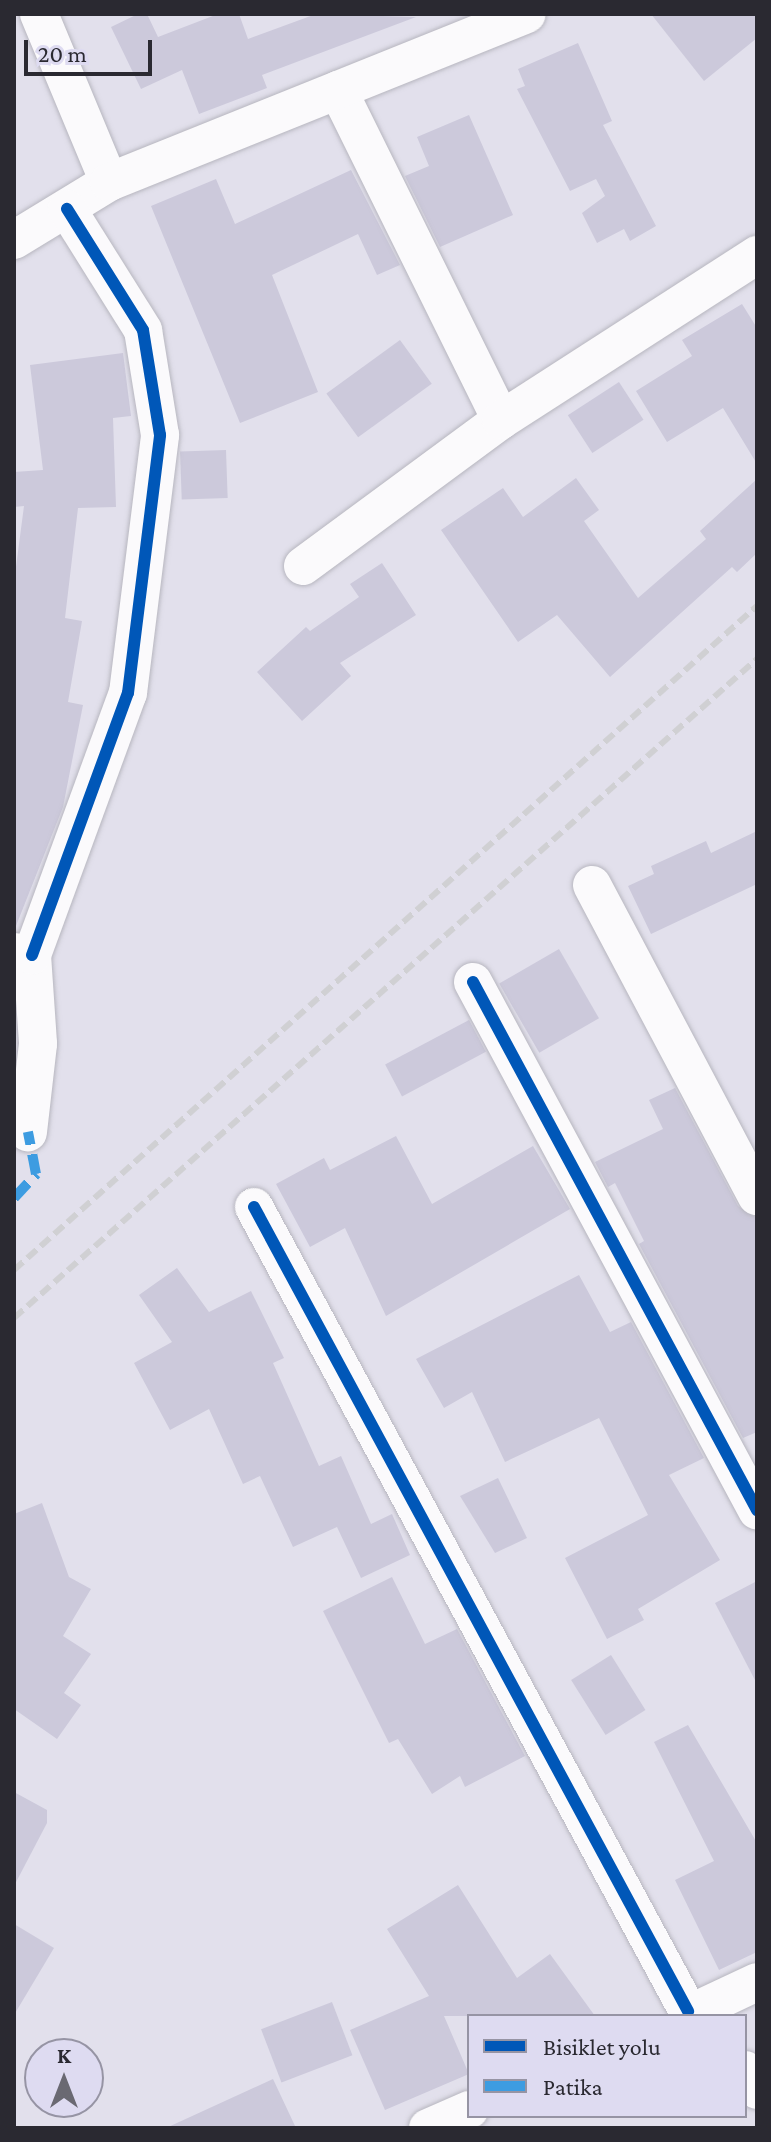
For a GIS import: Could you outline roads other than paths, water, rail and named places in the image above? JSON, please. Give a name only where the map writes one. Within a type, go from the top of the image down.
[{"type":"street","points":[[39,14],[109,182]]},
{"type":"street","points":[[14,240],[109,182],[526,14]]},
{"type":"street","points":[[338,90],[501,420]]},
{"type":"street","points":[[28,1132],[38,1044],[23,953],[128,693],[160,435],[143,330],[67,209]]},
{"type":"street","points":[[303,566],[501,420],[757,255]]},
{"type":"street","points":[[592,885],[757,1196]]},
{"type":"street","points":[[473,982],[757,1510]]},
{"type":"street","points":[[254,1207],[696,2012],[757,1982]]},
{"type":"street","points":[[428,2128],[467,2111]]},
{"type":"railway","points":[[14,1270],[757,606]]},
{"type":"railway","points":[[14,1318],[757,659]]}]
